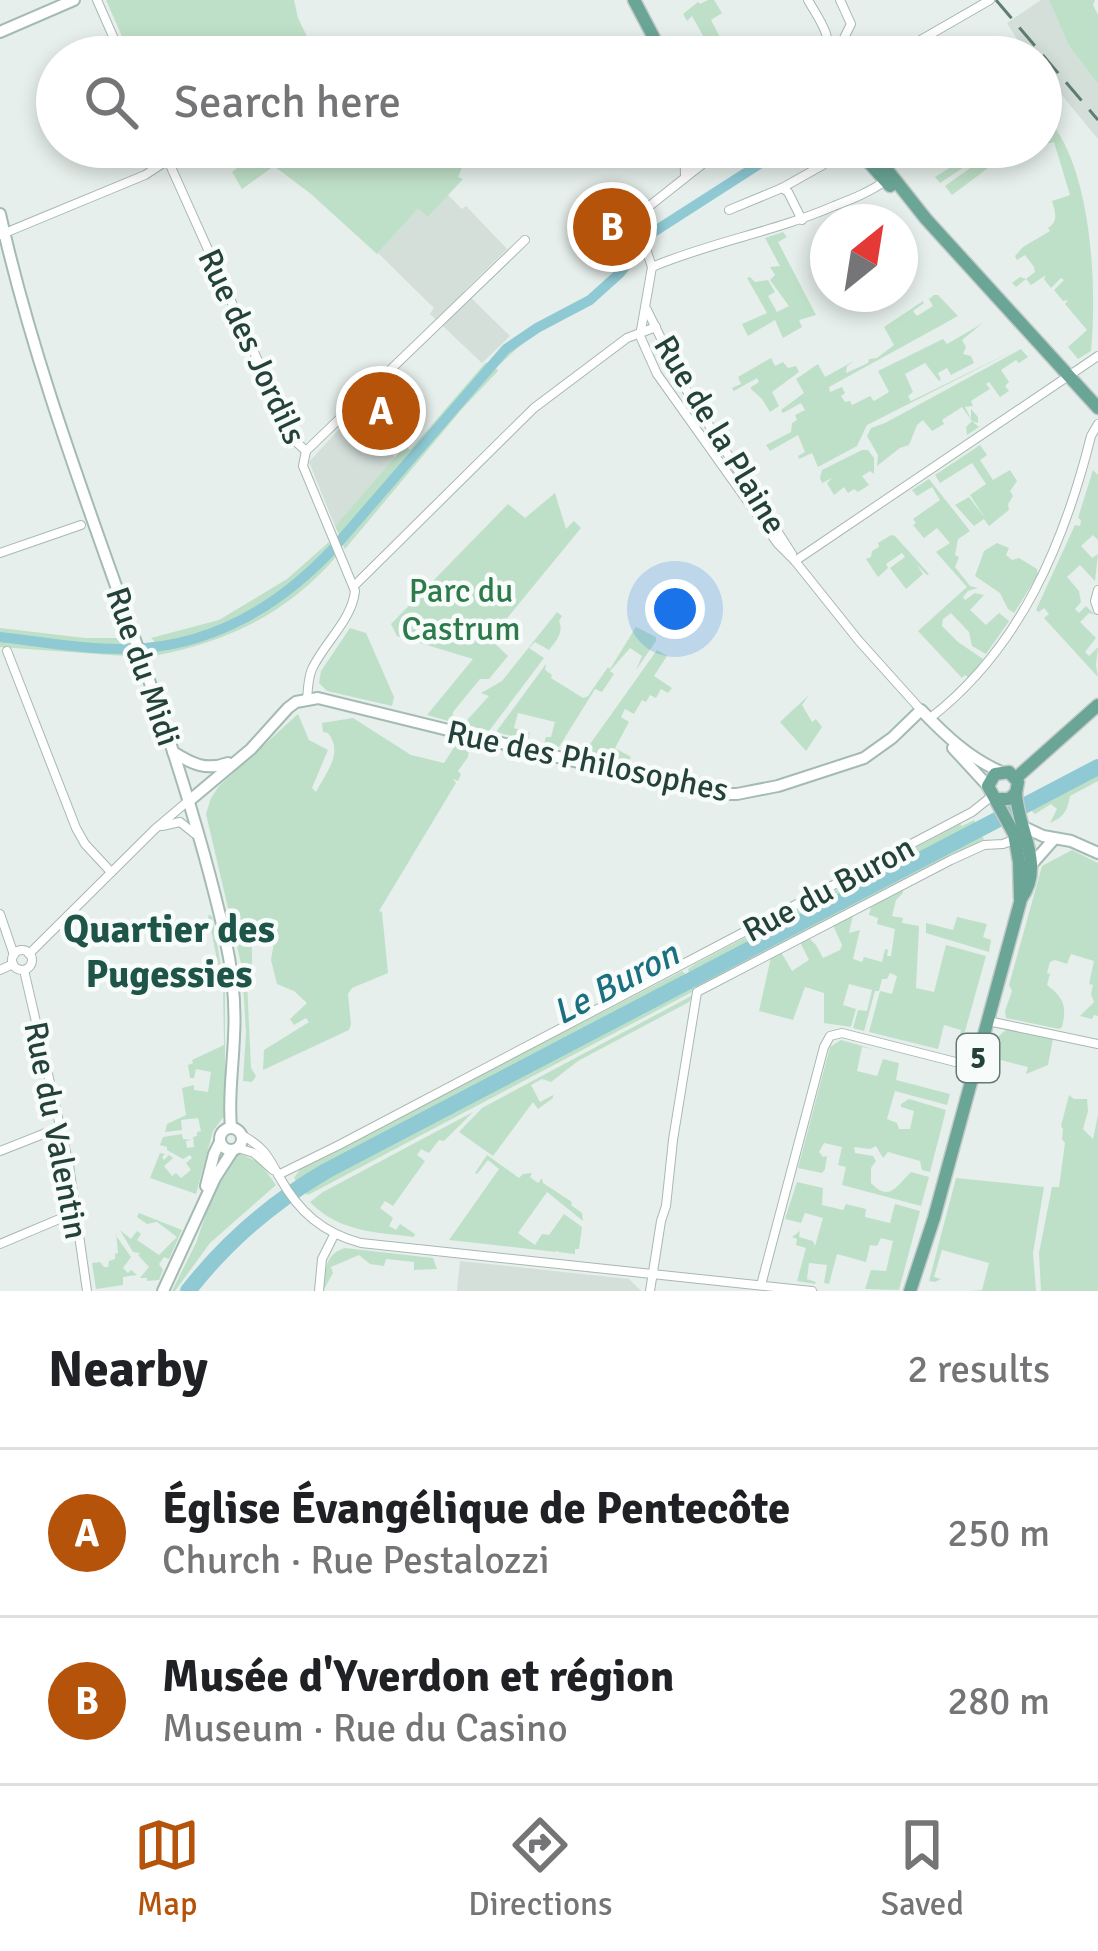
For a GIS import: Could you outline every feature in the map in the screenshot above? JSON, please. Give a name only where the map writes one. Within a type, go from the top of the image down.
[{"type":"main road","points":[[0,32],[74,0]]},
{"type":"main road","points":[[634,0],[653,36]]},
{"type":"main road","points":[[877,168],[1098,408]]},
{"type":"main road","points":[[882,168],[888,178]]},
{"type":"main road","name":"Rue du Midi","points":[[0,214],[49,387],[189,800],[226,943],[235,1029],[230,1111],[236,1140],[163,1291]]},
{"type":"main road","name":"Rue des Philosophes","points":[[307,699],[326,698],[698,790],[737,794],[863,758],[925,714]]},
{"type":"main road","points":[[189,800],[247,752],[288,708],[307,699]]},
{"type":"main road","points":[[1016,790],[1009,772],[999,771],[991,777],[994,797],[1010,799],[1098,705]]},
{"type":"main road","name":"Rue de la Plaine","points":[[925,714],[994,797]]},
{"type":"main road","name":"Rue de la Plaine","points":[[940,731],[975,760],[999,771]]},
{"type":"main road","points":[[173,752],[203,767],[222,765],[247,752]]},
{"type":"main road","name":"5","points":[[914,1291],[1021,899],[1016,790]]},
{"type":"main road","name":"5","points":[[994,797],[1029,845],[1027,890],[1021,899]]},
{"type":"main road","points":[[1018,829],[1071,841],[1098,853]]},
{"type":"main road","points":[[1030,865],[1054,839]]},
{"type":"main road","name":"Rue du Midi","points":[[201,1207],[222,1132],[236,1140]]},
{"type":"street","points":[[98,0],[113,36]]},
{"type":"street","points":[[840,0],[851,24]]},
{"type":"street","points":[[927,36],[990,0]]},
{"type":"street","points":[[810,1],[827,34],[851,24]]},
{"type":"street","points":[[845,36],[851,24]]},
{"type":"street","points":[[2,234],[155,168]]},
{"type":"street","name":"Rue des Jordils","points":[[171,168],[293,439],[305,451],[303,466],[354,586]]},
{"type":"street","points":[[684,168],[684,180]]},
{"type":"street","points":[[684,180],[690,168]]},
{"type":"street","points":[[684,180],[699,168]]},
{"type":"street","points":[[729,210],[818,168]]},
{"type":"street","points":[[652,267],[802,220],[868,192],[888,178]]},
{"type":"street","name":"Rue de la Plaine","points":[[684,180],[638,215],[652,267],[641,343],[657,374],[772,536],[925,714]]},
{"type":"street","points":[[782,188],[802,220]]},
{"type":"street","points":[[305,451],[525,240]]},
{"type":"street","name":"Rue de la Plaine","points":[[646,308],[687,392],[795,561]]},
{"type":"street","points":[[307,699],[313,668],[354,601],[354,586],[531,410],[627,338],[656,327]]},
{"type":"street","points":[[795,561],[1098,356]]},
{"type":"street","points":[[925,714],[964,689],[1000,646],[1033,594],[1058,543],[1097,426]]},
{"type":"street","points":[[0,553],[82,525]]},
{"type":"street","points":[[1098,590],[1098,610]]},
{"type":"street","points":[[7,651],[76,828],[111,872]]},
{"type":"street","name":"Rue du Buron","points":[[281,1179],[994,797]]},
{"type":"street","points":[[29,954],[189,800]]},
{"type":"street","points":[[155,829],[181,822],[200,843]]},
{"type":"street","points":[[650,1291],[697,992],[951,860],[984,845],[1003,844],[1018,829]]},
{"type":"street","points":[[0,914],[17,969],[31,964],[29,954]]},
{"type":"street","points":[[0,970],[21,951],[29,954]]},
{"type":"street","name":"Rue du Valentin","points":[[24,970],[61,1127],[87,1291]]},
{"type":"street","points":[[988,1021],[1098,1044]]},
{"type":"street","points":[[764,1287],[830,1036],[838,1032],[975,1067]]},
{"type":"street","points":[[0,1151],[61,1127]]},
{"type":"street","points":[[236,1140],[257,1144],[267,1154],[296,1203],[313,1221],[334,1235],[361,1243],[812,1291]]},
{"type":"street","points":[[0,1244],[76,1212]]},
{"type":"street","points":[[319,1291],[322,1259],[334,1235]]},
{"type":"shaded area","points":[[1041,0],[1049,0],[1069,46],[1098,84],[1098,139],[1062,96],[1062,36],[1015,36],[1007,23]]},
{"type":"shaded area","points":[[448,195],[462,209],[466,206],[507,249],[464,291],[510,336],[482,363],[430,314],[434,308],[378,253],[418,209],[428,217]]},
{"type":"shaded area","points":[[353,414],[395,458],[335,526],[309,462]]},
{"type":"shaded area","points":[[460,1261],[629,1279],[641,1291],[457,1291]]},
{"type":"green space","points":[[106,0],[294,0],[307,36],[122,36]]},
{"type":"green space","points":[[714,0],[722,13],[711,20],[719,36],[703,36],[692,16],[687,21],[683,14]]},
{"type":"green space","points":[[1049,0],[1095,0],[1098,84],[1069,46]]},
{"type":"green space","points":[[1062,140],[1076,173],[1089,234],[1091,351],[1078,359],[1068,347],[1087,330],[1065,304],[1068,300],[1063,301],[1054,290],[1064,280],[1051,288],[1046,275],[1031,285],[1026,279],[1035,272],[1034,267],[1025,255],[1017,260],[1015,256],[1050,231],[1055,216],[1052,201],[1070,195],[1062,168]]},
{"type":"green space","points":[[237,168],[271,168],[242,189],[232,172]]},
{"type":"green space","points":[[277,168],[462,168],[458,177],[463,179],[428,217],[418,209],[377,254]]},
{"type":"green space","points":[[949,168],[962,168],[940,183],[935,177]]},
{"type":"green space","points":[[970,168],[988,168],[952,195],[945,186]]},
{"type":"green space","points":[[783,232],[787,237],[778,242],[810,312],[816,315],[799,320],[802,327],[783,338],[775,320],[748,336],[742,324],[767,313],[747,278],[768,280],[775,292],[768,296],[777,312],[789,306],[770,280],[775,275],[770,267],[780,266],[765,238]]},
{"type":"green space","points":[[938,295],[958,316],[829,387],[830,392],[842,387],[845,393],[841,396],[852,405],[870,396],[874,401],[889,392],[878,371],[943,339],[947,344],[983,323],[962,340],[963,354],[974,363],[951,375],[947,368],[938,373],[939,381],[925,363],[905,374],[913,392],[908,396],[911,401],[1019,348],[867,425],[857,446],[818,467],[812,453],[799,459],[805,452],[798,435],[770,451],[766,445],[791,432],[795,415],[805,410],[801,403],[781,410],[804,393],[796,379],[818,364],[825,377],[854,361],[846,373],[877,358],[894,345],[884,327],[906,312],[917,316],[933,306],[929,299]]},
{"type":"green space","points":[[526,337],[345,549],[342,543],[493,367]]},
{"type":"green space","points":[[1021,349],[1028,357],[1001,370],[1009,391],[1000,397],[986,384],[990,389],[971,401],[973,406],[965,407],[971,419],[971,409],[978,417],[978,423],[972,421],[962,407],[932,431],[923,420],[909,445],[877,466],[878,455],[867,436],[871,428]]},
{"type":"green space","points":[[771,358],[775,366],[783,362],[799,372],[772,392],[779,406],[770,412],[751,389],[759,382],[757,378],[732,388],[741,384],[738,377]]},
{"type":"green space","points":[[489,364],[340,537],[335,526],[405,446],[410,450]]},
{"type":"green space","points":[[972,421],[979,427],[967,435],[966,427]]},
{"type":"green space","points":[[980,445],[987,455],[980,460],[993,480],[1010,470],[1017,481],[1010,491],[1009,510],[989,526],[984,519],[974,526],[955,505],[969,497],[985,518],[970,495],[986,484],[972,463],[940,483],[935,475]]},
{"type":"green space","points":[[862,450],[874,458],[874,474],[870,471],[862,476],[869,485],[848,493],[844,487],[834,495],[827,483],[832,478],[822,483],[822,470]]},
{"type":"green space","points":[[1093,470],[1098,475],[1098,540],[1093,535],[1081,546],[1092,558],[1098,554],[1095,581],[1080,565],[1067,577],[1079,591],[1081,602],[1075,609],[1079,613],[1086,606],[1095,615],[1089,613],[1080,622],[1096,638],[1085,652],[1089,656],[1098,647],[1098,677],[1044,618],[1049,614],[1044,608],[1036,610],[1075,525],[1080,526],[1078,518]]},
{"type":"green space","points":[[929,479],[970,531],[958,539],[955,567],[970,586],[978,588],[968,591],[965,600],[975,593],[984,595],[970,610],[986,625],[999,613],[1009,621],[986,654],[972,646],[969,632],[951,613],[943,619],[942,626],[958,642],[983,659],[969,678],[962,678],[918,631],[967,587],[936,552],[950,543],[937,528],[924,538],[913,525],[913,519],[940,500],[932,487],[917,496],[912,490]]},
{"type":"green space","name":"Parc du Castrum","points":[[555,493],[566,529],[574,521],[581,528],[490,639],[508,656],[489,679],[480,679],[453,712],[452,722],[427,715],[473,659],[397,636],[391,624],[508,504],[525,518]]},
{"type":"green space","points":[[891,535],[929,574],[917,565],[923,574],[906,589],[890,568],[905,557],[902,553],[878,577],[866,559]]},
{"type":"green space","points":[[329,542],[331,546],[295,583],[252,611],[181,638],[156,643],[151,638],[219,620],[287,579]]},
{"type":"green space","points":[[997,543],[1009,548],[1006,555],[1012,560],[1019,558],[1037,569],[1038,575],[1014,613],[1000,593],[975,576],[984,551]]},
{"type":"green space","points":[[334,552],[336,557],[298,594],[256,622],[208,642],[154,656],[152,651],[228,629],[275,605]]},
{"type":"green space","points":[[557,612],[562,616],[557,640],[549,650],[535,642],[529,648],[544,658],[489,731],[467,725],[489,696],[481,693],[502,681]]},
{"type":"green space","points":[[636,627],[656,641],[636,670],[642,656],[630,648],[610,671],[614,674],[602,692],[595,689],[559,747],[544,744],[555,722],[518,713],[514,728],[530,733],[528,740],[496,732],[546,664],[551,678],[583,698],[588,696]]},
{"type":"green space","points":[[0,628],[129,638],[138,657],[0,647]]},
{"type":"green space","points":[[350,628],[366,633],[394,697],[392,706],[327,691],[319,683],[321,671]]},
{"type":"green space","points":[[657,650],[667,656],[654,676],[672,688],[642,700],[634,714],[625,709],[621,717],[629,722],[615,748],[631,757],[627,763],[574,752],[581,744],[588,747]]},
{"type":"green space","points":[[809,695],[802,705],[812,722],[816,719],[822,727],[806,751],[780,722]]},
{"type":"green space","points":[[298,714],[309,740],[328,750],[312,788],[316,792],[334,755],[322,723],[353,718],[411,755],[444,763],[458,741],[469,744],[468,757],[379,911],[388,973],[352,988],[349,1030],[263,1070],[264,1050],[309,1022],[306,1018],[294,1025],[290,1019],[307,1003],[277,984],[271,960],[274,942],[267,942],[266,936],[255,937],[252,980],[247,981],[251,1068],[256,1076],[252,1082],[243,1081],[242,968],[206,814],[219,786]]},
{"type":"green space","points":[[1098,771],[1098,781],[1070,796],[1064,812],[1050,823],[1057,809],[1051,804],[1035,814],[1028,808]]},
{"type":"green space","points":[[974,820],[978,827],[690,976],[688,969],[695,964]]},
{"type":"green space","points":[[980,832],[984,839],[978,844],[696,988],[693,982]]},
{"type":"green space","points":[[1072,850],[1098,863],[1098,1016],[1080,1016],[1094,1002],[1089,984],[1094,961],[1071,954],[1067,964],[1050,962],[1047,973],[1047,985],[1063,1003],[1062,1027],[1006,1018],[1009,985],[1042,866]]},
{"type":"green space","points":[[902,888],[892,916],[919,926],[916,988],[934,992],[946,945],[986,956],[959,1053],[955,1054],[961,1030],[944,1025],[938,1049],[869,1032],[880,991],[892,994],[897,976],[890,973],[875,991],[864,1031],[853,1028],[858,1010],[867,1011],[872,990],[849,984],[843,1005],[856,1009],[851,1027],[824,1023],[824,993],[805,987],[793,1020],[759,1011],[771,957],[781,952],[792,971],[809,960],[799,940],[809,938],[823,958],[840,950],[832,923],[854,911],[849,933],[860,930],[853,959],[882,962],[885,949],[891,956],[895,929],[877,924],[878,918],[869,915],[872,902]]},
{"type":"green space","points":[[208,915],[212,916],[225,988],[225,1103],[196,1194],[150,1178],[160,1153],[165,1154],[164,1160],[169,1155],[173,1158],[164,1166],[172,1176],[176,1173],[181,1178],[191,1170],[186,1163],[190,1155],[183,1159],[160,1145],[163,1137],[182,1134],[183,1139],[192,1140],[186,1141],[187,1148],[194,1147],[193,1137],[201,1131],[198,1118],[181,1120],[182,1130],[165,1132],[167,1124],[186,1115],[182,1088],[194,1085],[194,1090],[208,1092],[211,1072],[196,1069],[190,1078],[188,1065],[224,1045],[223,989]]},
{"type":"green space","points":[[957,917],[987,924],[983,937],[991,940],[989,952],[926,933],[926,923],[953,930]]},
{"type":"green space","points":[[682,971],[688,977],[298,1184],[294,1178],[301,1168]]},
{"type":"green space","points":[[691,984],[692,992],[308,1195],[302,1190]]},
{"type":"green space","points":[[693,995],[689,1002],[578,1061],[551,1082],[542,1079],[531,1085],[540,1102],[553,1098],[538,1109],[533,1102],[493,1156],[459,1132],[482,1108]]},
{"type":"green space","points":[[1007,1029],[1053,1039],[1048,1065],[1026,1074],[1028,1067],[1001,1060],[989,1066],[994,1040]]},
{"type":"green space","points":[[841,1040],[873,1049],[862,1047],[857,1071],[877,1076],[883,1059],[899,1063],[896,1080],[950,1094],[947,1105],[895,1091],[887,1119],[899,1129],[910,1129],[914,1111],[901,1107],[909,1099],[946,1110],[930,1172],[922,1170],[920,1161],[888,1152],[883,1158],[876,1146],[854,1147],[855,1153],[873,1156],[871,1183],[883,1192],[893,1190],[911,1172],[929,1177],[921,1206],[842,1185],[846,1167],[838,1165],[842,1147],[824,1143],[819,1152],[827,1156],[822,1173],[798,1168],[830,1047]]},
{"type":"green space","points":[[1069,1095],[1087,1099],[1083,1129],[1093,1139],[1098,1115],[1098,1291],[1041,1291],[1039,1253],[1052,1187],[1059,1187],[1065,1143],[1061,1126]]},
{"type":"green space","points":[[473,1112],[429,1153],[421,1149],[417,1155],[425,1161],[393,1206],[385,1201],[380,1208],[393,1218],[389,1226],[396,1230],[400,1224],[414,1237],[345,1225],[310,1202],[323,1192]]},
{"type":"green space","points":[[241,1154],[260,1163],[276,1185],[210,1243],[172,1291],[196,1243],[220,1173],[230,1158]]},
{"type":"green space","points":[[487,1155],[519,1178],[532,1173],[530,1177],[538,1183],[542,1178],[582,1213],[583,1221],[547,1192],[518,1233],[535,1245],[564,1214],[582,1227],[575,1254],[449,1240],[499,1169],[488,1160],[475,1173]]},
{"type":"green space","points":[[956,1178],[1044,1187],[1033,1253],[1036,1291],[971,1291],[982,1290],[989,1263],[942,1250],[934,1277],[941,1279],[929,1281]]},
{"type":"green space","points":[[797,1182],[823,1188],[822,1205],[866,1209],[865,1217],[890,1223],[895,1204],[920,1211],[899,1290],[865,1289],[871,1270],[886,1271],[893,1241],[881,1238],[877,1246],[870,1245],[866,1262],[837,1254],[829,1284],[824,1283],[827,1265],[809,1263],[807,1279],[815,1284],[797,1281],[806,1248],[796,1245],[792,1237],[800,1231],[799,1237],[815,1246],[823,1218],[805,1213],[801,1223],[785,1219]]},
{"type":"green space","points":[[139,1213],[182,1230],[169,1259],[164,1257],[159,1264],[163,1270],[159,1280],[140,1278],[149,1267],[120,1230],[131,1239],[137,1231],[141,1234],[137,1240],[159,1255],[177,1237],[157,1222],[147,1224],[137,1217]]},
{"type":"green space","points":[[116,1231],[131,1257],[123,1268],[137,1275],[123,1277],[123,1285],[96,1289],[92,1263],[108,1267],[115,1259]]},
{"type":"green space","points":[[345,1248],[433,1258],[437,1269],[414,1270],[414,1262],[386,1259],[384,1266],[370,1264],[359,1255],[331,1267],[333,1273],[323,1291],[329,1259]]},
{"type":"waterway","points":[[0,637],[97,648],[159,647],[215,632],[265,606],[332,550],[506,349],[590,300],[620,273],[652,233],[753,168]]},
{"type":"waterway","name":"Le Buron","points":[[188,1291],[251,1224],[326,1171],[1098,767]]},
{"type":"railway","points":[[996,0],[1027,36]]},
{"type":"railway","points":[[1062,78],[1098,120]]},
{"type":"place","name":"Musée d'Yverdon et région","points":[[612,227]]},
{"type":"place","name":"Église Évangélique de Pentecôte","points":[[381,411]]},
{"type":"district","name":"Quartier des Pugessies","points":[[169,950]]}]
